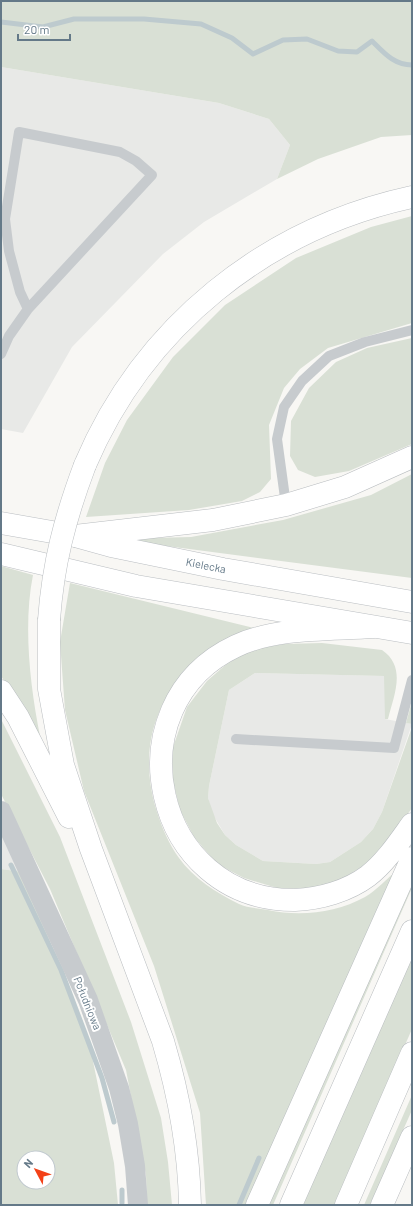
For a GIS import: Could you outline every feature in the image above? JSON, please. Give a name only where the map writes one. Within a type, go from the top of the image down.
[{"type":"main road","points":[[190,1205],[187,1150],[172,1069],[70,787],[57,736],[49,689],[49,620],[54,573],[60,541],[85,465],[102,429],[132,380],[178,325],[212,293],[245,268],[301,235],[338,219],[374,206],[412,197]]},
{"type":"main road","points":[[75,536],[213,520],[286,505],[345,487],[412,457]]},
{"type":"main road","name":"Kielecka","points":[[1,523],[75,536],[111,546],[223,569],[412,602]]},
{"type":"main road","points":[[1,554],[136,586],[412,633]]},
{"type":"main road","points":[[373,627],[304,631],[261,638],[236,646],[209,662],[190,682],[180,696],[167,726],[162,755],[162,787],[172,821],[182,839],[198,859],[220,878],[234,886],[254,895],[269,898],[302,900],[338,892],[354,884],[368,876],[383,861],[412,824]]},
{"type":"main road","points":[[1,691],[18,717],[104,884]]},
{"type":"main road","points":[[257,1205],[412,858]]},
{"type":"main road","points":[[291,1205],[412,931]]},
{"type":"main road","points":[[346,1205],[412,1053]]},
{"type":"main road","points":[[382,1205],[412,1138]]},
{"type":"street","name":"Południowa","points":[[1,811],[88,1000],[120,1088],[135,1166],[138,1205]]},
{"type":"lane","points":[[1,354],[8,336],[28,309],[152,175],[136,161],[120,152],[19,132],[5,219],[9,251],[20,292],[28,309]]},
{"type":"lane","points":[[286,505],[277,439],[284,407],[302,381],[329,356],[365,342],[412,330]]},
{"type":"lane","points":[[236,739],[394,748],[412,680]]},
{"type":"shaded area","points":[[1,1],[412,1],[412,135],[381,137],[318,159],[277,179],[290,145],[269,119],[219,103],[1,67]]},
{"type":"shaded area","points":[[1,67],[219,103],[269,119],[290,145],[277,179],[204,222],[163,254],[72,347],[23,433],[1,429]]},
{"type":"shaded area","points":[[412,216],[412,323],[328,348],[300,369],[284,388],[269,425],[271,479],[260,492],[242,501],[189,510],[86,517],[105,463],[127,420],[173,357],[225,305],[296,258],[371,227]]},
{"type":"shaded area","points":[[412,338],[412,444],[349,471],[315,477],[298,470],[290,456],[291,421],[309,388],[336,362],[367,348]]},
{"type":"shaded area","points":[[412,474],[412,578],[113,539],[191,537],[283,520],[371,495]]},
{"type":"shaded area","points":[[1,566],[33,575],[28,614],[28,635],[33,697],[40,736],[1,676]]},
{"type":"shaded area","points":[[70,583],[258,629],[221,643],[201,657],[171,690],[161,708],[154,727],[150,747],[149,768],[151,790],[166,836],[175,853],[191,872],[222,895],[242,905],[280,912],[305,913],[342,907],[365,897],[398,870],[247,1205],[206,1205],[200,1113],[154,966],[84,791],[65,710],[60,642]]},
{"type":"shaded area","points":[[322,643],[382,650],[390,657],[394,665],[397,682],[388,719],[385,719],[384,676],[255,673],[229,690],[209,786],[208,798],[217,823],[225,835],[236,845],[263,861],[316,864],[330,862],[361,842],[373,829],[382,812],[412,727],[412,808],[390,839],[368,863],[342,879],[313,889],[277,888],[244,878],[217,864],[194,837],[180,810],[173,781],[172,750],[187,707],[207,681],[230,661],[255,649],[284,644]]},
{"type":"shaded area","points":[[255,673],[385,676],[385,719],[412,724],[382,812],[373,829],[361,842],[330,862],[316,864],[263,861],[236,845],[225,835],[212,813],[208,798],[209,786],[229,690]]},
{"type":"shaded area","points":[[412,701],[412,724],[406,723]]},
{"type":"shaded area","points":[[1,719],[60,837],[131,1022],[161,1118],[168,1162],[172,1205],[147,1205],[146,1175],[126,1070],[50,889],[1,794]]},
{"type":"shaded area","points":[[1,828],[23,872],[1,869]]},
{"type":"shaded area","points":[[1,869],[23,872],[89,1042],[114,1163],[118,1205],[1,1205]]},
{"type":"shaded area","points":[[412,872],[412,888],[273,1205],[267,1205]]},
{"type":"shaded area","points":[[412,955],[412,1029],[335,1205],[303,1205]]},
{"type":"shaded area","points":[[412,1095],[412,1110],[370,1205],[364,1205]]},
{"type":"waterway","points":[[1,22],[43,27],[74,19],[144,19],[201,24],[232,38],[253,54],[283,40],[307,39],[338,51],[357,52],[372,41],[390,58],[400,63],[412,65]]},
{"type":"waterway","points":[[11,865],[61,970],[102,1078],[114,1122]]},
{"type":"waterway","points":[[239,1205],[259,1158]]},
{"type":"waterway","points":[[122,1190],[122,1203]]}]
